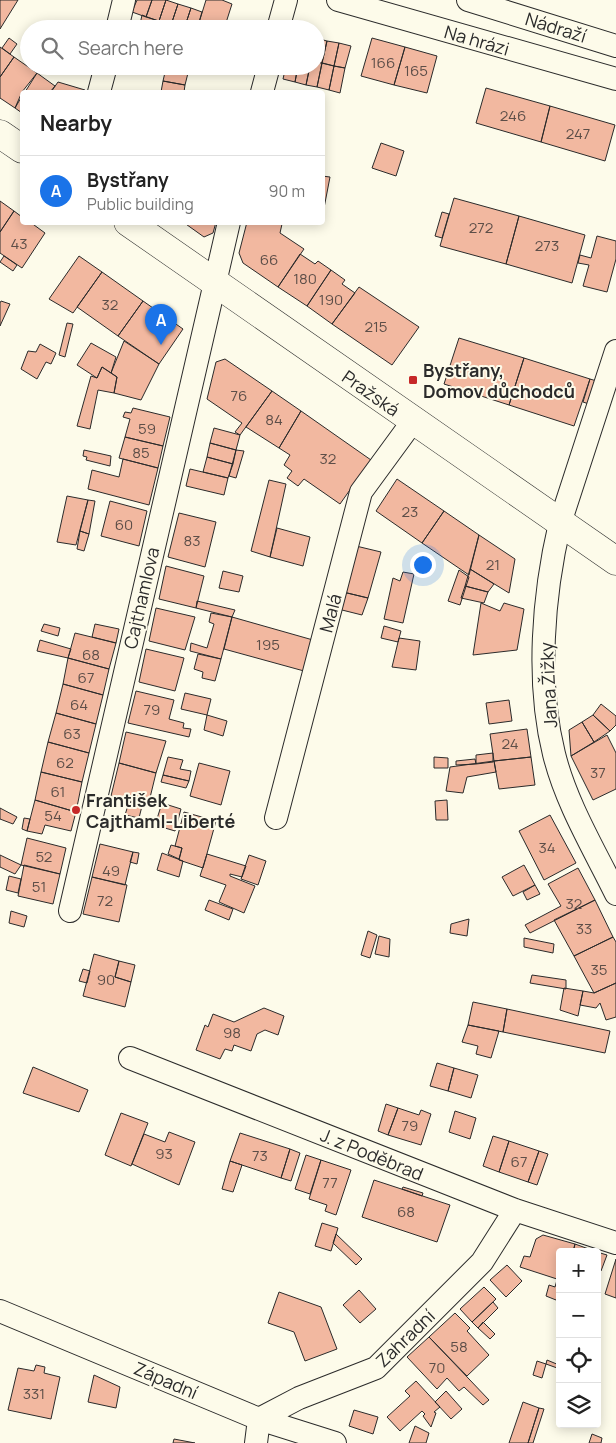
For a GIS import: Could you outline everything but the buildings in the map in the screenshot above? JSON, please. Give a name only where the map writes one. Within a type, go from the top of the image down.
[{"type":"street","points":[[118,20],[124,0]]},
{"type":"street","points":[[280,20],[286,0]]},
{"type":"street","name":"Na hrázi","points":[[338,0],[616,79]]},
{"type":"street","name":"Nádraží","points":[[468,0],[616,46]]},
{"type":"street","points":[[100,90],[104,75]]},
{"type":"street","points":[[263,90],[267,75]]},
{"type":"street","points":[[0,134],[20,148]]},
{"type":"street","name":"Pražská","points":[[132,225],[213,284],[616,561]]},
{"type":"street","points":[[213,284],[228,225]]},
{"type":"street","name":"Cajthamlova","points":[[70,911],[213,284]]},
{"type":"street","name":"Jana Žižky","points":[[616,351],[560,523],[546,591],[546,711],[554,755],[567,794],[616,894]]},
{"type":"street","name":"Malá","points":[[276,818],[361,492],[413,421]]},
{"type":"street","name":"J. z Poděbrad","points":[[130,1058],[515,1210],[616,1243]]},
{"type":"street","name":"Zahradní","points":[[259,1420],[299,1398],[376,1368],[482,1262],[515,1210]]},
{"type":"street","name":"Západní","points":[[0,1311],[259,1420],[335,1443]]},
{"type":"street","points":[[256,1443],[259,1420]]},
{"type":"place","name":"Bystřany","points":[[161,345]]},
{"type":"place","name":"Bystřany, Domov důchodců","points":[[413,380]]},
{"type":"place","name":"František Cajthaml-Liberté","points":[[76,810]]}]
